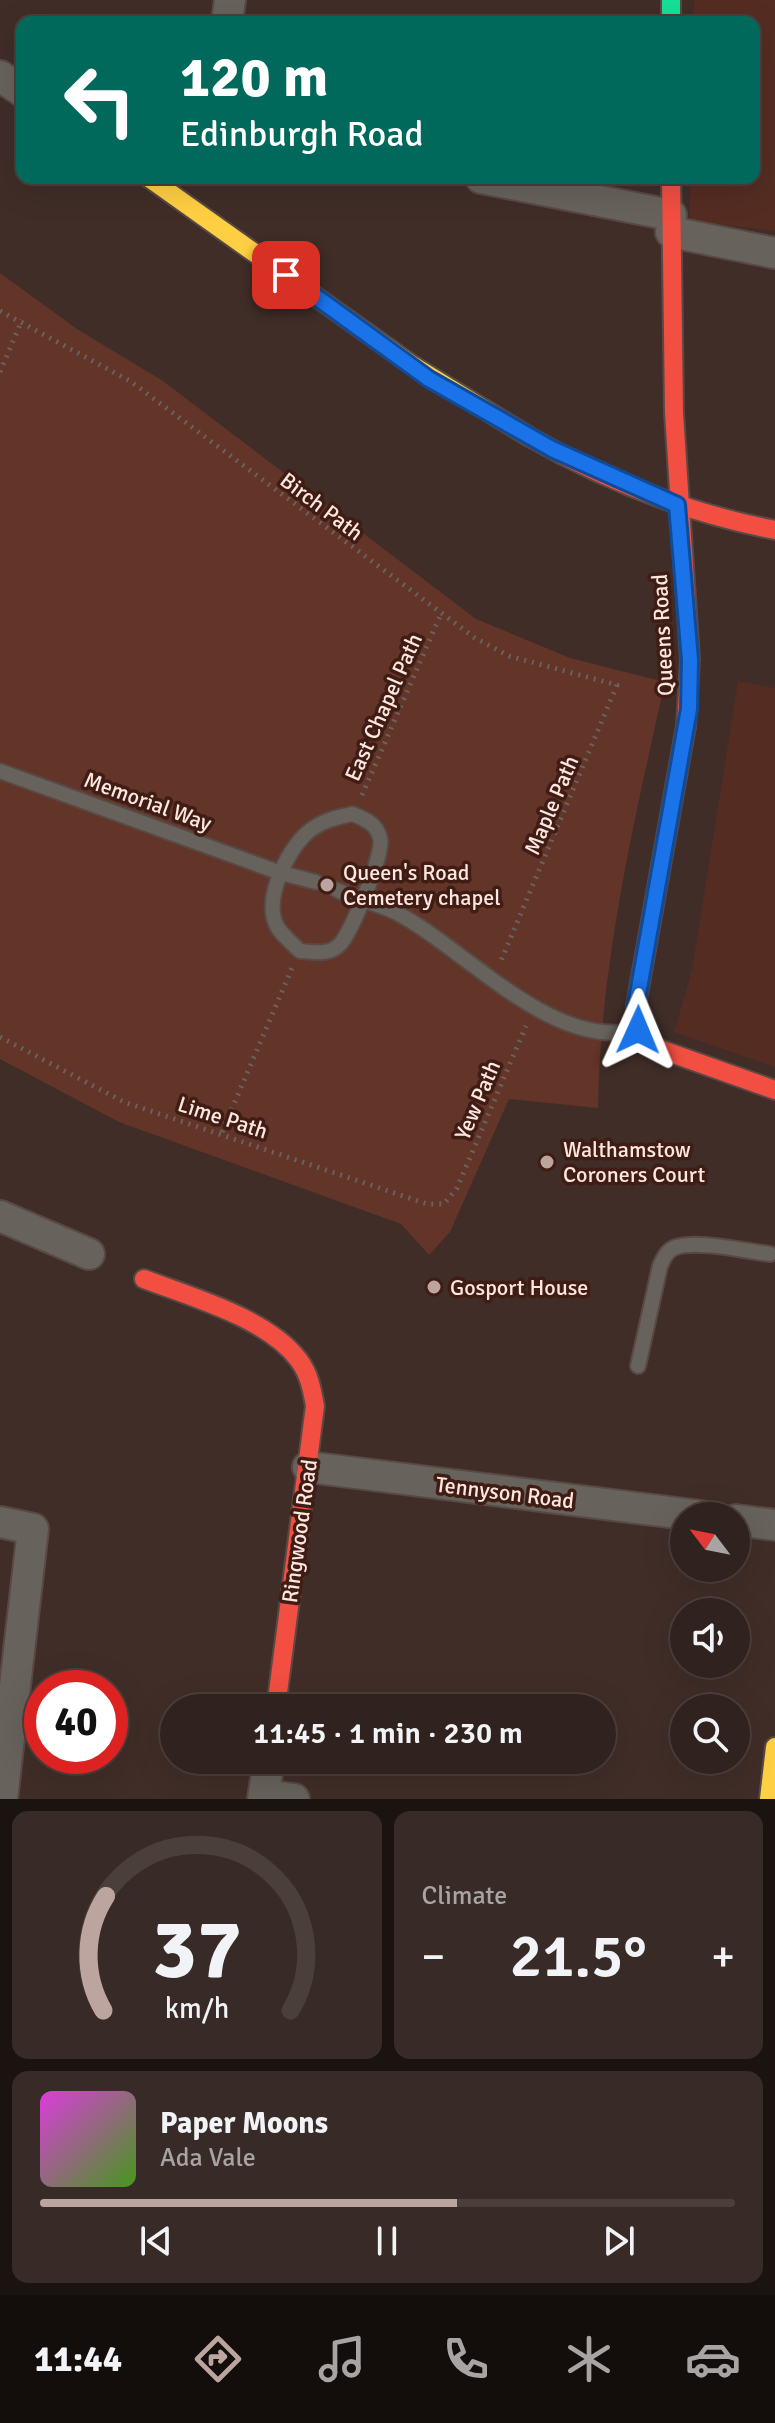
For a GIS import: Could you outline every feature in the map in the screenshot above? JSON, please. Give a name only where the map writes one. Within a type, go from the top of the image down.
[{"type":"street","points":[[168,184],[193,192],[429,379],[552,449],[677,505],[699,514],[775,530]]},
{"type":"street","points":[[506,184],[671,223],[775,253]]},
{"type":"street","name":"Queens Road","points":[[638,1030],[636,1005],[689,709],[690,660],[677,505],[671,184]]},
{"type":"street","points":[[638,1030],[654,1047],[775,1090]]},
{"type":"street","points":[[0,1216],[89,1254]]},
{"type":"street","name":"Ringwood Road","points":[[144,1279],[260,1329],[297,1357],[308,1374],[315,1406],[278,1694]]},
{"type":"street","name":"Tennyson Road","points":[[308,1467],[670,1512]]},
{"type":"street","points":[[0,1522],[33,1529],[2,1789]]},
{"type":"street","points":[[750,1522],[775,1525]]},
{"type":"street","points":[[769,1799],[775,1747]]},
{"type":"street","points":[[267,1774],[264,1797],[294,1799]]},
{"type":"lane","name":"Memorial Way","points":[[0,771],[281,873],[316,882]]},
{"type":"lane","points":[[353,814],[373,823],[382,840],[378,860],[341,943],[326,953],[300,951],[276,926],[273,899],[281,873],[306,833],[330,819],[353,814]]},
{"type":"lane","points":[[337,890],[396,913],[534,1007],[597,1033],[613,1035],[638,1030]]},
{"type":"lane","points":[[638,1366],[660,1266],[666,1253],[676,1247],[690,1247],[770,1254]]},
{"type":"path","name":"Birch Path","points":[[0,311],[22,320],[130,381],[442,613],[509,656],[617,685]]},
{"type":"path","points":[[0,372],[22,320]]},
{"type":"path","name":"East Chapel Path","points":[[353,814],[442,613]]},
{"type":"path","name":"Maple Path","points":[[492,980],[617,685]]},
{"type":"path","points":[[222,1132],[300,951]]},
{"type":"path","name":"Yew Path","points":[[444,1204],[457,1188],[534,1007]]},
{"type":"path","name":"Lime Path","points":[[0,1037],[124,1102],[222,1132],[427,1204],[444,1204]]},
{"type":"shaded area","points":[[694,0],[775,0],[775,231],[690,221],[690,184],[760,184],[760,16],[693,16]]},
{"type":"shaded area","points":[[0,273],[77,329],[163,381],[476,619],[570,658],[665,682],[612,947],[600,1054],[598,1108],[509,1099],[450,1232],[429,1255],[401,1224],[119,1122],[0,1059]]},
{"type":"shaded area","points":[[738,681],[775,688],[775,1067],[674,1032],[692,970]]},
{"type":"traffic: fast","points":[[671,0],[671,16]]},
{"type":"traffic: fast","points":[[638,1029],[636,1005],[686,726]]},
{"type":"traffic: slow","points":[[157,184],[412,365],[528,436]]},
{"type":"traffic: slow","points":[[769,1799],[775,1747]]},
{"type":"traffic: jam","points":[[671,184],[674,413],[690,660],[686,726]]},
{"type":"traffic: jam","points":[[528,436],[648,494],[775,530]]},
{"type":"traffic: jam","points":[[638,1029],[654,1047],[775,1090]]},
{"type":"traffic: jam","points":[[144,1279],[248,1320],[284,1345],[298,1359],[310,1381],[315,1406],[278,1694]]},
{"type":"place","name":"Queen's Road Cemetery chapel","points":[[327,885]]},
{"type":"place","name":"Walthamstow Coroners Court","points":[[547,1162]]},
{"type":"place","name":"Gosport House","points":[[434,1287]]},
{"type":"route","points":[[286,275],[429,379],[552,449],[630,487],[677,505],[690,660],[689,709],[636,1005],[638,1030]]}]
